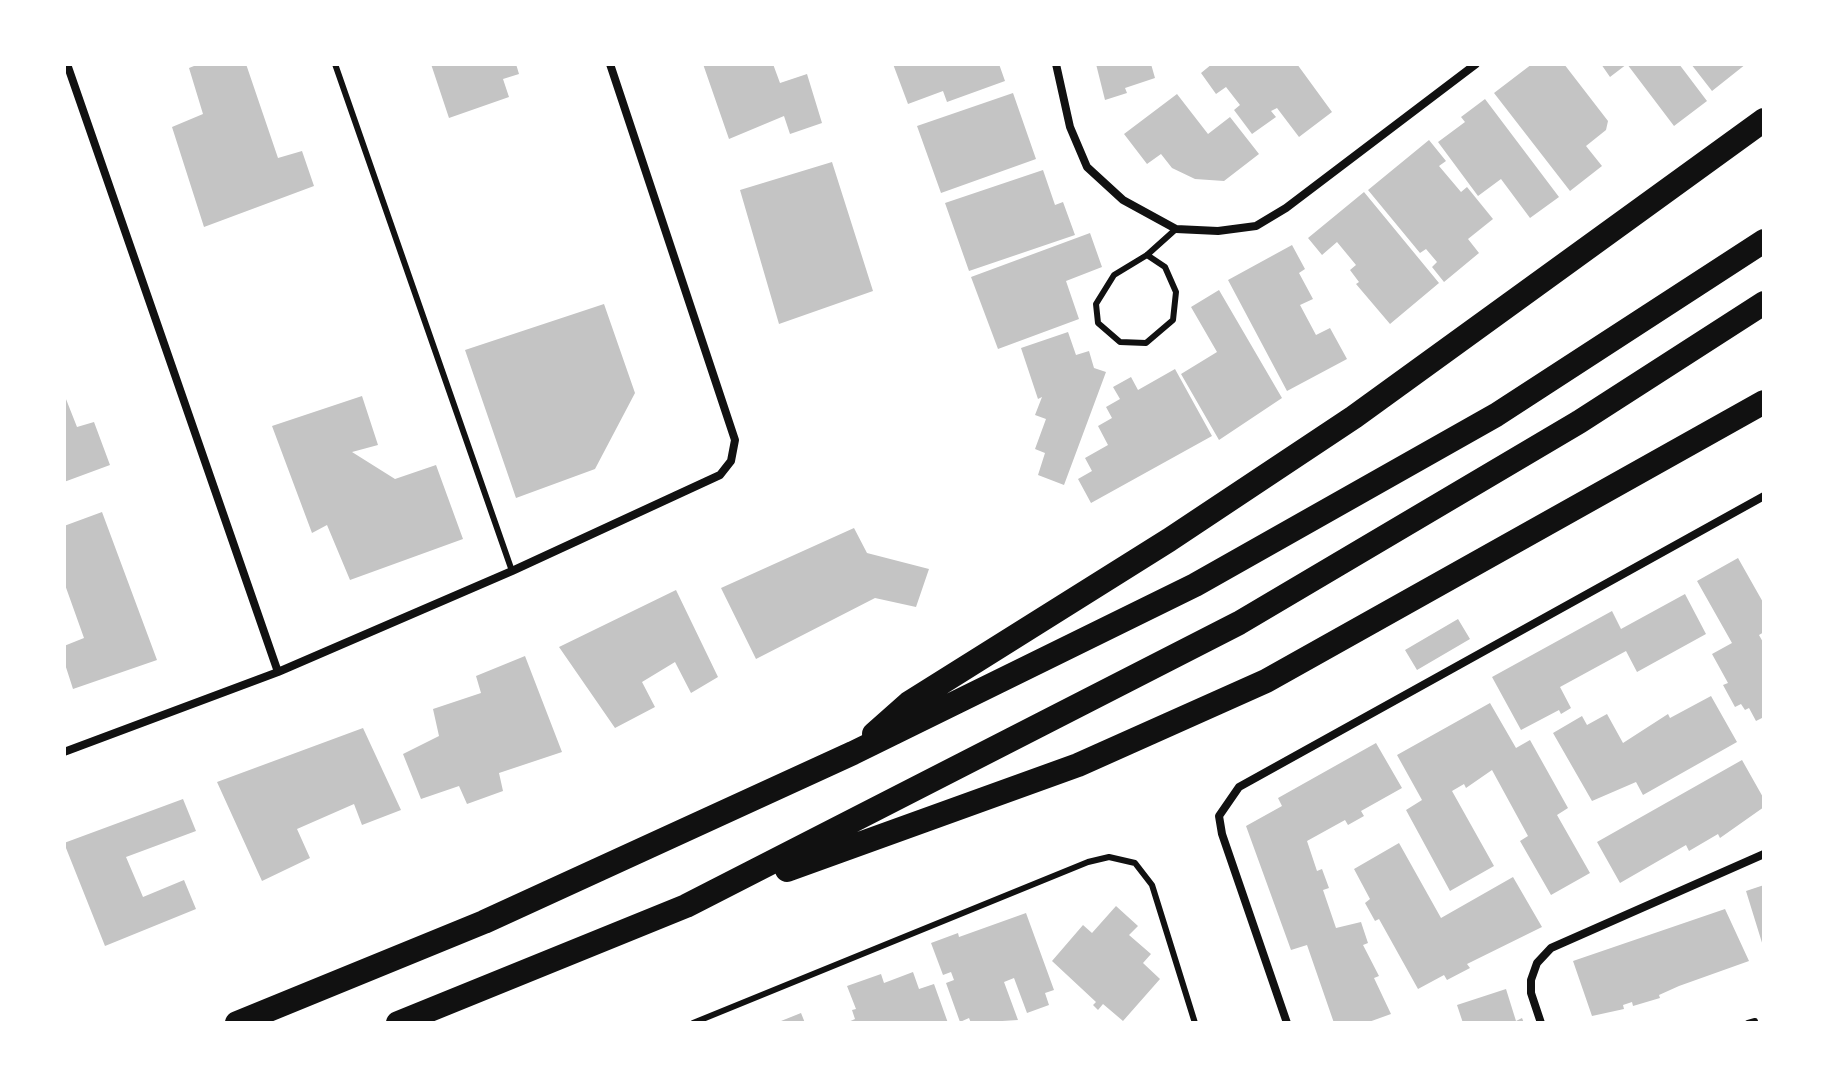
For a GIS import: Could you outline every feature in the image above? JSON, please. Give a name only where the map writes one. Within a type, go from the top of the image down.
[{"type":"highway","points":[[853,753],[909,703],[1169,540],[1354,417],[1764,120]]},
{"type":"highway","points":[[237,1023],[484,922],[853,753],[1195,585],[1496,415],[1764,241]]},
{"type":"highway","points":[[686,906],[1239,623],[1579,422],[1764,303]]},
{"type":"highway","points":[[398,1023],[686,906],[1078,765],[1266,681],[1764,402]]},
{"type":"street","points":[[67,64],[278,672]]},
{"type":"street","points":[[64,752],[278,672],[512,571],[720,475],[731,461],[735,440],[610,64]]},
{"type":"street","points":[[1056,64],[1070,127],[1087,167],[1123,200],[1176,229],[1218,231],[1256,226],[1286,208],[1476,64]]},
{"type":"street","points":[[1287,1023],[1222,834],[1219,816],[1239,787],[1764,496]]},
{"type":"street","points":[[1541,1023],[1531,993],[1531,980],[1537,963],[1551,948],[1764,854]]},
{"type":"lane","points":[[335,64],[512,571]]},
{"type":"lane","points":[[1147,255],[1165,267],[1176,292],[1173,320],[1146,343],[1120,342],[1098,323],[1096,304],[1114,275],[1147,255],[1176,229]]},
{"type":"lane","points":[[693,1023],[1088,862],[1109,857],[1135,863],[1152,885],[1193,1022]]},
{"type":"building","points":[[199,64],[246,64],[278,158],[302,151],[314,186],[204,227],[172,127],[203,114],[189,68]]},
{"type":"building","points":[[431,64],[516,64],[519,74],[503,79],[509,97],[449,118]]},
{"type":"building","points":[[703,64],[773,64],[780,83],[807,74],[822,123],[790,134],[784,116],[729,139]]},
{"type":"building","points":[[893,64],[999,64],[1005,81],[947,102],[943,91],[908,104]]},
{"type":"building","points":[[1096,64],[1151,64],[1155,78],[1125,88],[1127,93],[1105,100]]},
{"type":"building","points":[[1212,64],[1297,64],[1332,112],[1299,137],[1277,108],[1271,111],[1276,117],[1252,134],[1234,110],[1240,105],[1226,87],[1216,94],[1201,73]]},
{"type":"building","points":[[1532,64],[1564,64],[1608,121],[1606,130],[1586,146],[1602,166],[1570,191],[1494,93]]},
{"type":"building","points":[[1601,64],[1627,64],[1610,77]]},
{"type":"building","points":[[1627,64],[1679,64],[1707,101],[1674,126]]},
{"type":"building","points":[[1691,64],[1746,64],[1712,91]]},
{"type":"building","points":[[1013,93],[1036,159],[941,193],[917,126]]},
{"type":"building","points":[[1177,94],[1208,134],[1230,117],[1259,154],[1224,181],[1195,179],[1172,168],[1161,154],[1147,164],[1124,134]]},
{"type":"building","points":[[1485,99],[1559,197],[1530,218],[1501,179],[1478,196],[1438,142],[1465,122],[1461,117]]},
{"type":"building","points":[[1429,140],[1446,161],[1439,166],[1461,192],[1467,187],[1493,219],[1468,239],[1479,253],[1444,282],[1432,267],[1437,262],[1426,249],[1420,253],[1368,190]]},
{"type":"building","points":[[832,162],[873,291],[779,324],[740,190]]},
{"type":"building","points":[[1043,170],[1055,205],[1063,202],[1075,235],[969,271],[945,203]]},
{"type":"building","points":[[1364,192],[1439,283],[1390,324],[1356,284],[1359,282],[1350,270],[1356,265],[1337,242],[1322,255],[1308,238]]},
{"type":"building","points":[[1090,233],[1102,267],[1066,281],[1079,319],[998,349],[971,277]]},
{"type":"building","points":[[1292,245],[1305,269],[1299,273],[1313,299],[1300,305],[1316,335],[1330,328],[1347,359],[1287,391],[1228,280]]},
{"type":"building","points":[[1219,290],[1282,398],[1219,440],[1181,374],[1217,352],[1191,307]]},
{"type":"building","points":[[604,304],[635,393],[595,469],[516,498],[465,350]]},
{"type":"building","points":[[1068,332],[1076,355],[1089,351],[1094,368],[1106,372],[1064,485],[1038,475],[1045,453],[1035,449],[1046,419],[1035,415],[1042,397],[1038,399],[1021,348]]},
{"type":"building","points":[[1175,369],[1212,436],[1091,503],[1078,479],[1092,471],[1085,458],[1108,445],[1098,426],[1112,418],[1106,407],[1120,399],[1113,387],[1131,377],[1138,390]]},
{"type":"building","points":[[64,394],[77,427],[94,422],[110,465],[64,482]]},
{"type":"building","points":[[362,396],[378,445],[352,452],[395,479],[436,465],[463,539],[350,580],[327,525],[312,533],[272,426]]},
{"type":"building","points":[[102,512],[157,660],[73,689],[64,661],[64,646],[84,638],[64,582],[64,526]]},
{"type":"building","points":[[854,528],[867,553],[929,569],[916,607],[875,598],[756,659],[721,588]]},
{"type":"building","points":[[1738,558],[1764,604],[1764,632],[1759,635],[1764,644],[1764,717],[1756,721],[1749,708],[1745,710],[1741,704],[1735,707],[1723,685],[1728,683],[1712,654],[1732,643],[1697,581]]},
{"type":"building","points":[[676,590],[718,677],[691,693],[675,662],[642,682],[655,707],[615,728],[559,647]]},
{"type":"building","points":[[1685,594],[1706,634],[1637,672],[1626,651],[1560,687],[1571,708],[1561,714],[1559,710],[1521,730],[1492,677],[1612,611],[1621,629]]},
{"type":"building","points":[[1458,619],[1470,639],[1417,670],[1405,650]]},
{"type":"building","points":[[525,656],[562,752],[499,773],[503,791],[467,804],[459,786],[421,799],[403,754],[439,736],[433,709],[481,693],[476,676]]},
{"type":"building","points":[[1711,696],[1737,742],[1643,795],[1636,782],[1592,801],[1553,733],[1582,716],[1587,725],[1607,714],[1623,743],[1668,714],[1670,718]]},
{"type":"building","points":[[1490,703],[1516,748],[1530,740],[1568,808],[1557,815],[1590,873],[1551,895],[1520,841],[1528,836],[1492,770],[1466,788],[1464,784],[1452,791],[1494,866],[1450,891],[1406,810],[1422,800],[1397,755]]},
{"type":"building","points":[[363,728],[401,810],[362,825],[354,804],[297,829],[310,858],[262,881],[217,782]]},
{"type":"building","points":[[1376,743],[1402,788],[1361,811],[1364,816],[1348,825],[1345,820],[1307,841],[1317,871],[1322,869],[1329,888],[1323,890],[1336,928],[1361,922],[1368,943],[1363,945],[1379,976],[1374,978],[1391,1014],[1366,1023],[1334,1023],[1307,945],[1291,950],[1246,826],[1282,806],[1278,798]]},
{"type":"building","points":[[1742,760],[1764,799],[1764,807],[1720,838],[1718,834],[1689,851],[1686,845],[1620,883],[1597,842]]},
{"type":"building","points":[[183,799],[196,831],[126,857],[143,897],[184,880],[196,909],[105,946],[64,843]]},
{"type":"building","points":[[1399,843],[1441,918],[1513,877],[1542,927],[1467,964],[1470,968],[1447,980],[1444,975],[1418,989],[1379,919],[1375,921],[1365,903],[1370,899],[1354,869]]},
{"type":"building","points":[[1764,885],[1764,946],[1763,946],[1746,891]]},
{"type":"building","points":[[1116,906],[1138,926],[1129,935],[1151,954],[1143,963],[1160,979],[1123,1021],[1103,1004],[1098,1010],[1093,1005],[1096,1002],[1052,961],[1083,925],[1092,933]]},
{"type":"building","points":[[1725,909],[1749,961],[1679,986],[1659,995],[1660,998],[1633,1006],[1632,1002],[1623,1005],[1624,1009],[1592,1016],[1573,961]]},
{"type":"building","points":[[1026,913],[1054,990],[1045,993],[1049,1005],[1027,1013],[1014,978],[1004,982],[1018,1020],[971,1023],[969,1018],[960,1022],[946,983],[954,980],[951,972],[943,975],[931,943],[958,933],[959,937]]},
{"type":"building","points":[[913,972],[919,989],[934,984],[948,1023],[846,1023],[855,1019],[852,1010],[856,1009],[847,986],[881,974],[884,983]]},
{"type":"building","points":[[1506,989],[1516,1021],[1522,1018],[1524,1023],[1463,1023],[1457,1005]]},
{"type":"building","points":[[801,1013],[805,1023],[776,1023]]}]
